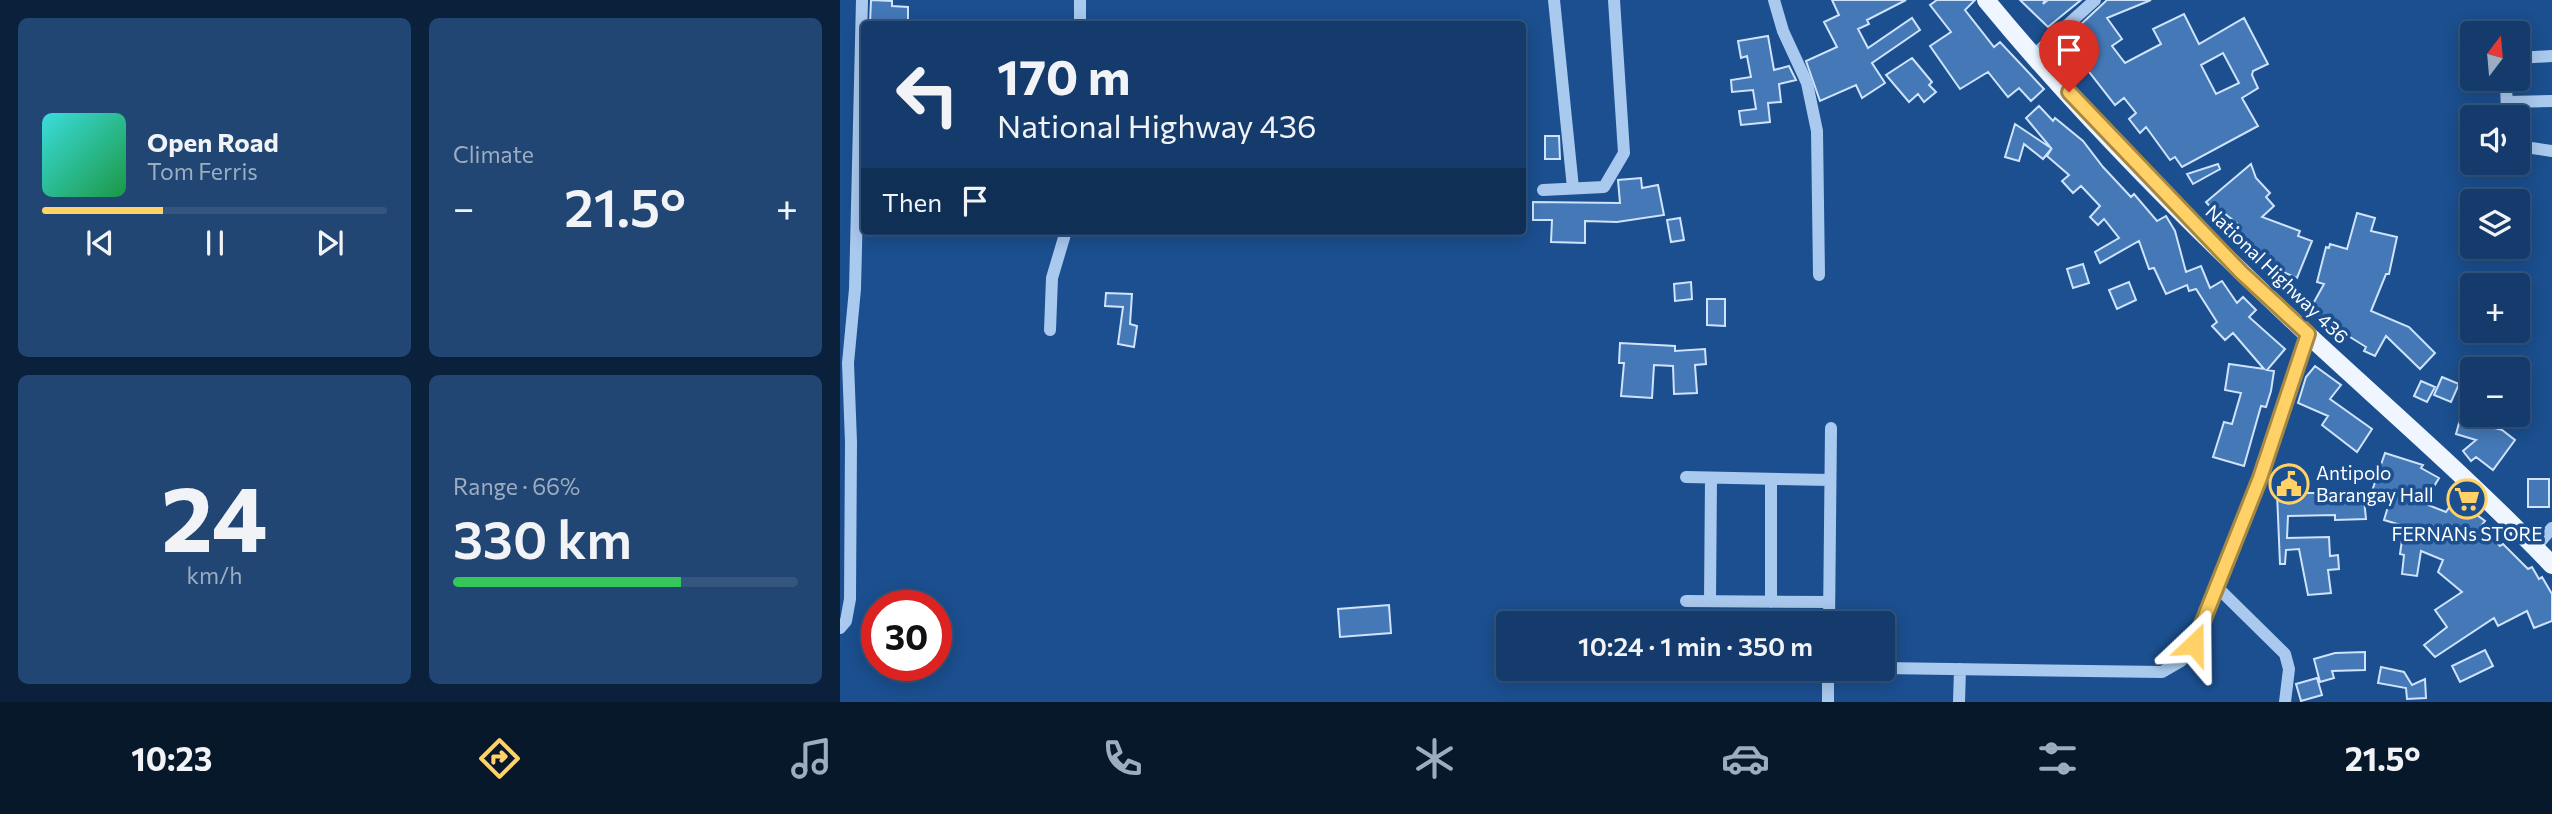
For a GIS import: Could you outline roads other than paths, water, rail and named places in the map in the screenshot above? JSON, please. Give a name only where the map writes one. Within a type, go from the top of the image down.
[{"type":"main road","name":"National Highway 436","points":[[1986,0],[2103,130],[2308,334],[2386,404],[2552,565]]},
{"type":"street","points":[[861,21],[862,0]]},
{"type":"street","points":[[1080,0],[1080,21]]},
{"type":"street","points":[[1554,0],[1573,188]]},
{"type":"street","points":[[1543,190],[1604,187],[1624,153],[1614,0]]},
{"type":"street","points":[[1774,0],[1783,31],[1807,83],[1817,131],[1819,275]]},
{"type":"street","points":[[2035,54],[2095,0]]},
{"type":"street","points":[[840,628],[846,621],[850,599],[851,442],[848,363],[855,289],[861,41]]},
{"type":"street","points":[[2530,57],[2552,56]]},
{"type":"street","points":[[2507,91],[2507,102],[2552,101]]},
{"type":"street","points":[[2530,148],[2552,151]]},
{"type":"street","points":[[1050,330],[1052,278],[1065,235]]},
{"type":"street","points":[[1895,668],[2162,672],[2181,661],[2194,644],[2218,588],[2260,478],[2308,334]]},
{"type":"street","points":[[1829,611],[1831,428]]},
{"type":"street","points":[[1686,477],[1830,481]]},
{"type":"street","points":[[1710,601],[1711,478]]},
{"type":"street","points":[[1771,479],[1771,602]]},
{"type":"street","points":[[2535,548],[2552,528]]},
{"type":"street","points":[[2218,588],[2285,654],[2289,668],[2285,702]]},
{"type":"street","points":[[1686,601],[1829,602]]},
{"type":"street","points":[[1959,702],[1960,669]]},
{"type":"street","points":[[1828,681],[1828,702]]},
{"type":"place","name":"Antipolo Barangay Hall","points":[[2289,484]]},
{"type":"place","name":"FERNANs STORE","points":[[2467,499]]}]
